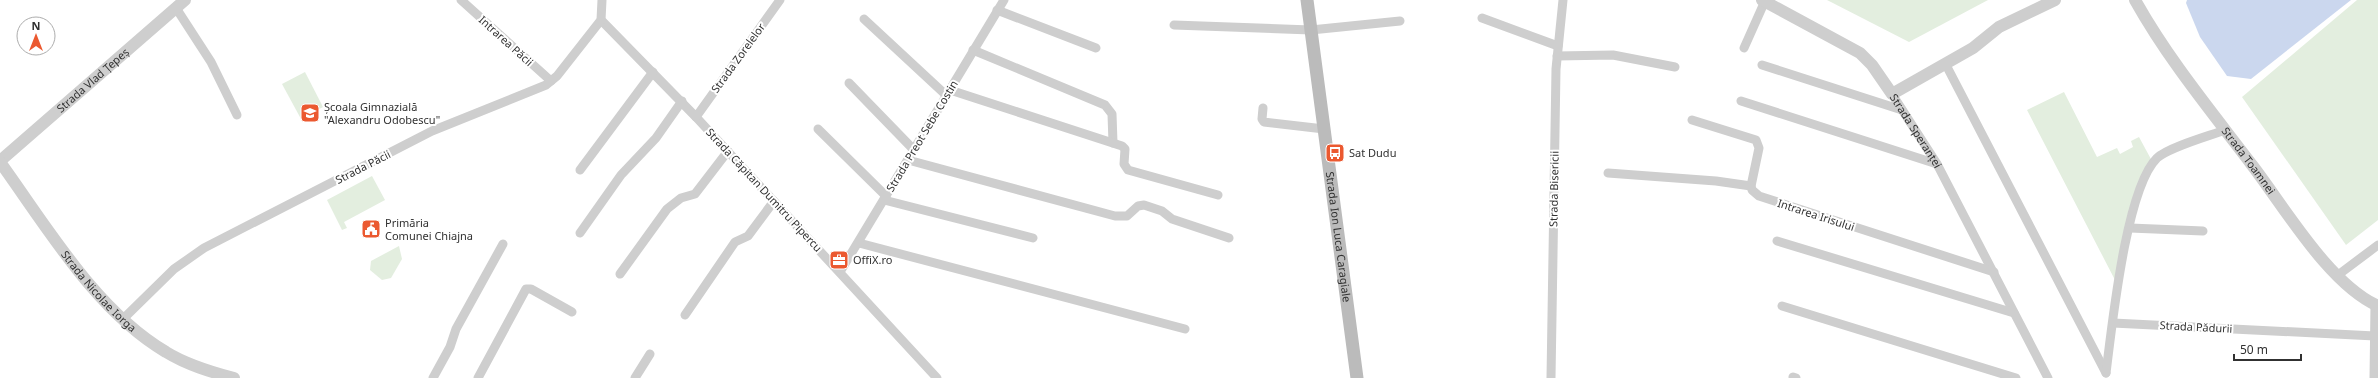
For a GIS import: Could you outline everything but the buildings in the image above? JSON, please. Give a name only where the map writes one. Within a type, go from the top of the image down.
[{"type":"main road","name":"Strada Ion Luca Caragiale","points":[[1307,0],[1357,378]]},
{"type":"street","name":"Intrarea Păcii","points":[[460,0],[551,81]]},
{"type":"street","points":[[601,20],[602,0]]},
{"type":"street","name":"Strada Zorelelor","points":[[696,117],[780,0]]},
{"type":"street","name":"Strada Preot Sebe Costin","points":[[840,272],[859,243],[1004,0]]},
{"type":"street","name":"Strada Bisericii","points":[[1551,378],[1557,56],[1563,0]]},
{"type":"street","points":[[1892,94],[1973,48],[1999,27],[2055,0]]},
{"type":"street","name":"Strada Toamnei","points":[[2135,0],[2172,60],[2310,243],[2357,294],[2377,305]]},
{"type":"street","points":[[1744,48],[1763,1]]},
{"type":"street","name":"Strada Speranței","points":[[1763,1],[1860,53],[1872,65],[1937,164],[2048,378]]},
{"type":"street","points":[[180,4],[237,115]]},
{"type":"street","name":"Strada Vlad Țepeș","points":[[0,161],[180,4]]},
{"type":"street","points":[[997,10],[1096,48]]},
{"type":"street","points":[[1482,18],[1558,46]]},
{"type":"street","points":[[864,19],[948,93],[1113,143],[1125,149],[1124,164],[1128,170],[1218,195]]},
{"type":"street","name":"Strada Păcii","points":[[123,319],[174,269],[204,248],[432,131],[481,110],[539,89],[551,81],[601,20]]},
{"type":"street","name":"Strada Căpitan Dumitru Pipercu","points":[[601,20],[682,101],[937,378]]},
{"type":"street","points":[[1174,25],[1311,30],[1400,21]]},
{"type":"street","points":[[974,50],[1105,105],[1112,114],[1113,143]]},
{"type":"street","points":[[1557,56],[1613,55],[1675,67]]},
{"type":"street","points":[[1945,64],[2106,375]]},
{"type":"street","points":[[1762,65],[1902,110]]},
{"type":"street","points":[[580,170],[653,72]]},
{"type":"street","points":[[849,83],[914,150]]},
{"type":"street","points":[[580,233],[621,175],[656,138],[682,101]]},
{"type":"street","points":[[1741,101],[1937,164]]},
{"type":"street","points":[[1263,108],[1262,119],[1264,122],[1324,129]]},
{"type":"street","points":[[1608,172],[1752,186],[1759,148],[1756,140],[1692,120]]},
{"type":"street","points":[[818,129],[885,198],[1033,238]]},
{"type":"street","points":[[2106,375],[2113,323],[2130,228],[2140,189],[2149,169],[2158,156],[2225,130]]},
{"type":"street","points":[[620,274],[667,209],[681,198],[695,194],[728,151]]},
{"type":"street","points":[[908,160],[1116,216],[1127,216],[1138,206],[1144,205],[1162,211],[1172,219],[1229,238]]},
{"type":"street","name":"Strada Nicolae Iorga","points":[[0,161],[93,289],[123,319],[165,352],[203,369],[234,378]]},
{"type":"street","name":"Intrarea Irisului","points":[[1752,186],[1752,190],[1759,196],[1994,272]]},
{"type":"street","points":[[685,315],[735,242],[748,236],[774,201]]},
{"type":"street","points":[[2130,228],[2203,231]]},
{"type":"street","points":[[1777,241],[2014,313]]},
{"type":"street","points":[[859,243],[1185,328]]},
{"type":"street","points":[[433,378],[450,347],[456,329],[503,244]]},
{"type":"street","points":[[2338,275],[2378,245]]},
{"type":"street","points":[[478,378],[526,289],[531,289],[572,312]]},
{"type":"street","points":[[2374,378],[2377,305]]},
{"type":"street","points":[[1782,306],[2016,378]]},
{"type":"street","name":"Strada Pădurii","points":[[2113,323],[2375,336]]},
{"type":"street","points":[[635,378],[650,354]]},
{"type":"green space","points":[[1827,0],[1988,0],[1909,42]]},
{"type":"green space","points":[[2357,0],[2378,0],[2378,220],[2346,245],[2242,97]]},
{"type":"green space","points":[[305,72],[323,107],[301,119],[282,84]]},
{"type":"green space","points":[[2064,92],[2097,157],[2117,148],[2120,154],[2133,147],[2131,141],[2139,137],[2152,161],[2115,280],[2027,110]]},
{"type":"green space","points":[[372,176],[385,200],[344,222],[347,228],[342,230],[327,200]]},
{"type":"green space","points":[[399,246],[402,259],[391,278],[382,280],[370,270],[371,261]]},
{"type":"water","points":[[2187,0],[2351,0],[2251,79],[2227,76],[2200,37],[2186,3]]},
{"type":"place","name":"Școala Gimnazială \"Alexandru Odobescu\"","points":[[310,113]]},
{"type":"place","name":"Sat Dudu","points":[[1335,153]]},
{"type":"place","name":"Primăria Comunei Chiajna","points":[[371,229]]},
{"type":"place","name":"OffiX.ro","points":[[839,260]]}]
